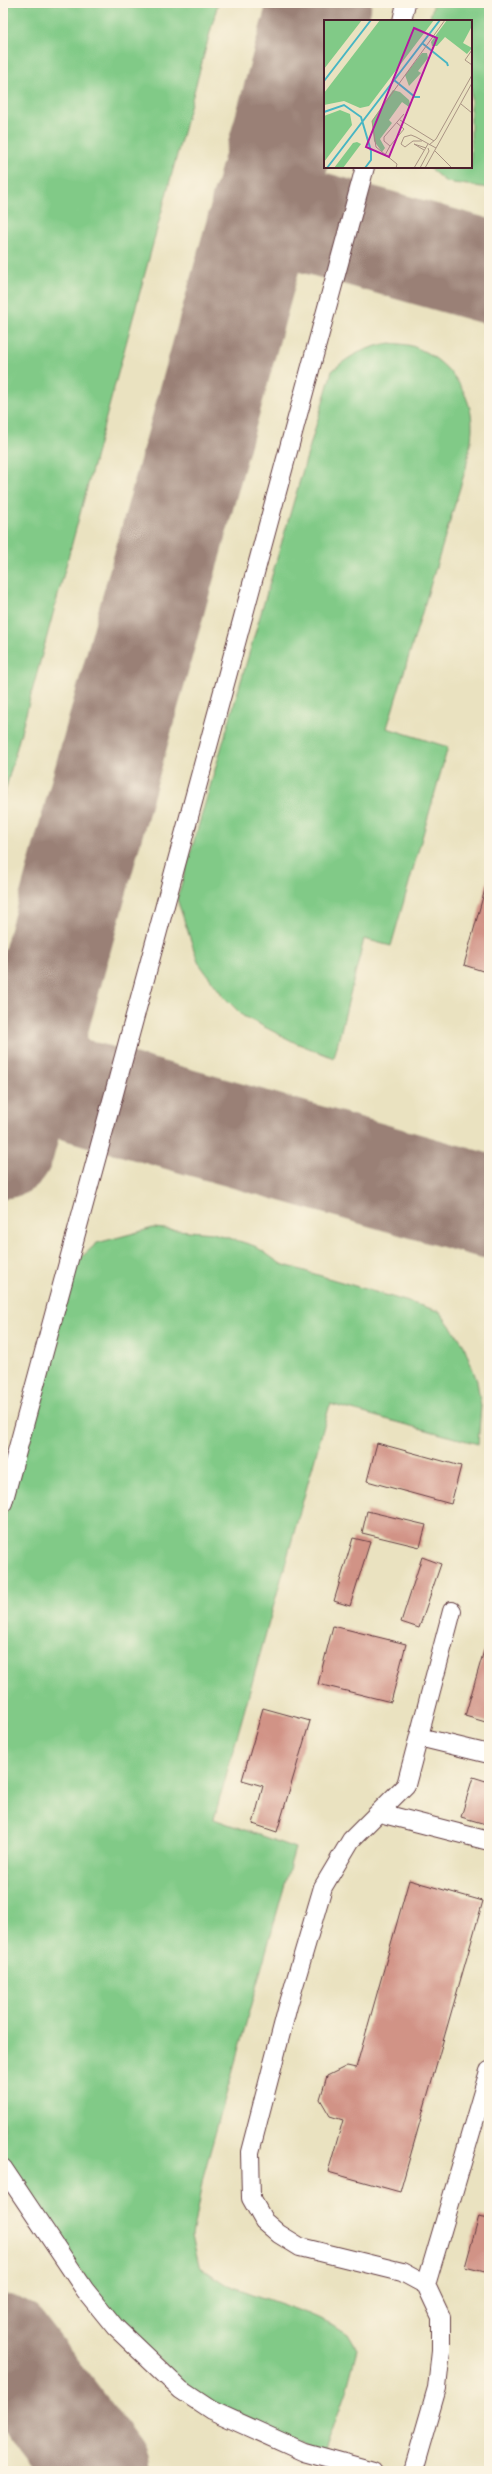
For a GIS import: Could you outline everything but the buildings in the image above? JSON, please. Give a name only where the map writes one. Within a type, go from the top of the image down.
[{"type":"lane","points":[[402,20],[406,3]]},
{"type":"lane","points":[[3,1503],[365,168]]},
{"type":"lane","points":[[413,2471],[437,2388],[442,2351],[441,2317],[426,2285],[402,2272],[300,2247],[264,2221],[251,2198],[250,2152],[288,2006],[323,1887],[351,1840],[380,1813],[406,1785],[452,1611]]},
{"type":"lane","points":[[419,1737],[489,1754]]},
{"type":"lane","points":[[380,1813],[489,1841]]},
{"type":"lane","points":[[426,2285],[489,2071]]},
{"type":"lane","points":[[3,2168],[85,2290],[100,2309],[115,2327],[181,2390],[211,2410],[304,2452],[373,2471]]},
{"type":"green space","points":[[3,3],[218,3],[3,799]]},
{"type":"green space","points":[[434,3],[489,3],[489,188],[446,182],[429,168],[472,168],[472,20],[429,20]]},
{"type":"green space","points":[[390,343],[412,346],[424,351],[436,359],[455,378],[462,389],[468,402],[471,415],[472,428],[466,468],[387,728],[448,747],[391,946],[364,939],[334,1058],[296,1043],[243,1016],[223,996],[198,962],[177,899],[332,371],[345,360],[359,352]]},
{"type":"green space","points":[[153,1228],[213,1233],[255,1246],[281,1264],[439,1311],[463,1343],[477,1381],[481,1406],[478,1444],[330,1404],[214,1819],[295,1848],[203,2177],[192,2236],[199,2266],[225,2284],[309,2314],[334,2325],[348,2334],[357,2349],[346,2391],[324,2454],[207,2405],[109,2312],[3,2161],[3,1524],[77,1261],[97,1243]]},
{"type":"taxiway","points":[[3,1147],[320,3]]},
{"type":"taxiway","points":[[262,208],[489,272]]},
{"type":"taxiway","points":[[23,1075],[489,1207]]},
{"type":"taxiway","points":[[3,2346],[99,2471]]}]
